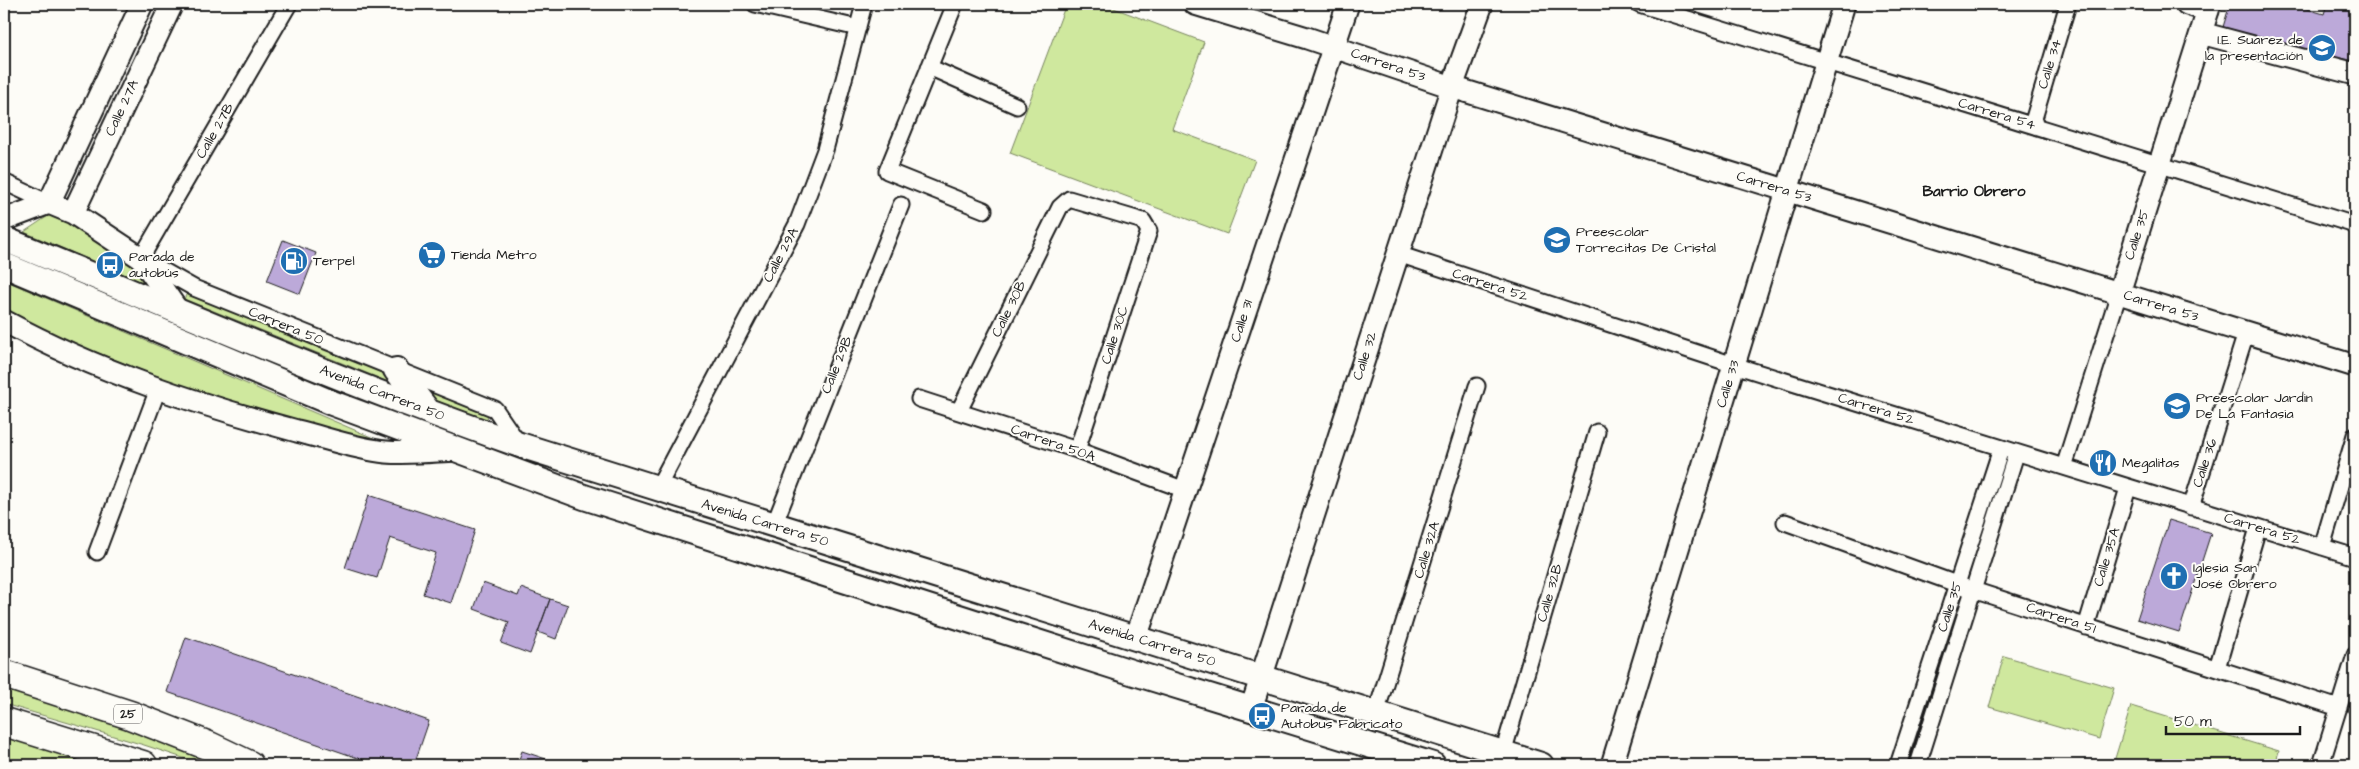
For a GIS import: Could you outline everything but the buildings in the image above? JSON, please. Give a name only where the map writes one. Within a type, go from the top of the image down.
[{"type":"highway","name":"25","points":[[4,674],[130,715],[209,746],[249,765]]},
{"type":"highway","points":[[4,722],[144,765]]},
{"type":"main road","name":"Avenida Carrera 50","points":[[4,239],[468,427],[520,445],[1541,765]]},
{"type":"main road","name":"Avenida Carrera 50","points":[[4,265],[332,403],[609,505],[1433,765]]},
{"type":"main road","points":[[396,370],[428,411]]},
{"type":"street","name":"Calle 27A","points":[[49,203],[142,4]]},
{"type":"street","name":"Calle 27A","points":[[73,213],[172,4]]},
{"type":"street","name":"Calle 27B","points":[[142,258],[289,4]]},
{"type":"street","points":[[755,4],[858,28]]},
{"type":"street","name":"Calle 29A","points":[[657,489],[797,224],[825,150],[864,4]]},
{"type":"street","points":[[955,4],[887,171],[984,210]]},
{"type":"street","name":"Carrera 53","points":[[1195,4],[1452,87],[2355,366]]},
{"type":"street","name":"Calle 31","points":[[1136,638],[1348,4]]},
{"type":"street","name":"Calle 32","points":[[1251,709],[1452,87],[1482,4]]},
{"type":"street","name":"Carrera 54","points":[[1639,4],[2160,163],[2355,225]]},
{"type":"street","name":"Calle 33","points":[[1612,765],[1844,4]]},
{"type":"street","name":"Calle 34","points":[[2032,125],[2068,4]]},
{"type":"street","points":[[2187,4],[2209,7]]},
{"type":"street","name":"Calle 35","points":[[2064,467],[2209,7]]},
{"type":"street","points":[[2201,33],[2355,74]]},
{"type":"street","points":[[929,67],[1017,106]]},
{"type":"street","name":"Carrera 50","points":[[4,182],[73,213],[182,283],[495,409],[520,445]]},
{"type":"street","name":"Calle 30C","points":[[1060,207],[1069,199],[1143,221],[1148,231],[1077,450]]},
{"type":"street","points":[[4,220],[49,203]]},
{"type":"street","name":"Calle 29B","points":[[774,526],[901,205]]},
{"type":"street","name":"Calle 30B","points":[[958,411],[1060,207]]},
{"type":"street","name":"Carrera 52","points":[[1398,254],[1734,365],[2016,454],[2064,467],[2191,508],[2355,557]]},
{"type":"street","points":[[142,258],[178,310]]},
{"type":"street","points":[[4,321],[57,349],[158,389],[224,412],[373,450],[403,452],[459,450],[468,427]]},
{"type":"street","name":"Calle 36","points":[[2191,508],[2246,333]]},
{"type":"street","name":"Calle 32A","points":[[1376,713],[1477,386]]},
{"type":"street","points":[[97,552],[158,389]]},
{"type":"street","name":"Carrera 50A","points":[[919,399],[1077,450],[1185,490]]},
{"type":"street","name":"Calle 32B","points":[[1503,753],[1597,432]]},
{"type":"street","points":[[2322,547],[2355,435]]},
{"type":"street","name":"Calle 35","points":[[1898,765],[2001,448]]},
{"type":"street","name":"Calle 35","points":[[1918,765],[2016,454]]},
{"type":"street","name":"Calle 35A","points":[[2086,627],[2128,488]]},
{"type":"street","name":"Carrera 51","points":[[1785,522],[1973,590],[2339,708]]},
{"type":"street","points":[[2217,668],[2258,528]]},
{"type":"street","points":[[2321,765],[2355,655]]},
{"type":"green space","points":[[1066,4],[1103,4],[1204,42],[1172,129],[1255,160],[1227,234],[1010,153]]},
{"type":"green space","points":[[51,214],[72,224],[134,262],[149,285],[24,232]]},
{"type":"green space","points":[[4,280],[378,440],[220,402],[51,334],[4,309]]},
{"type":"green space","points":[[187,293],[393,377],[391,383],[184,299]]},
{"type":"green space","points":[[421,386],[489,413],[486,421],[430,398]]},
{"type":"green space","points":[[2004,656],[2114,688],[2099,739],[1989,707]]},
{"type":"green space","points":[[4,684],[233,765],[204,765],[144,745],[4,704]]},
{"type":"green space","points":[[2131,706],[2279,751],[2275,765],[2113,765]]},
{"type":"green space","points":[[4,737],[95,765],[4,765]]},
{"type":"place","name":"I.E. Suarez de la presentación","points":[[2322,48]]},
{"type":"place","name":"Preescolar Torrecitas De Cristal","points":[[1557,240]]},
{"type":"place","name":"Tienda Metro","points":[[432,255]]},
{"type":"place","name":"Terpel","points":[[294,261]]},
{"type":"place","name":"Parada de autobús","points":[[110,265]]},
{"type":"place","name":"Preescolar Jardin De La Fantasia","points":[[2177,406]]},
{"type":"place","name":"Megalitas","points":[[2103,463]]},
{"type":"place","name":"Iglesia San José Obrero","points":[[2174,576]]},
{"type":"place","name":"Parada de Autobus Fabricato","points":[[1262,716]]},
{"type":"district","name":"Barrio Obrero","points":[[1974,191]]}]
